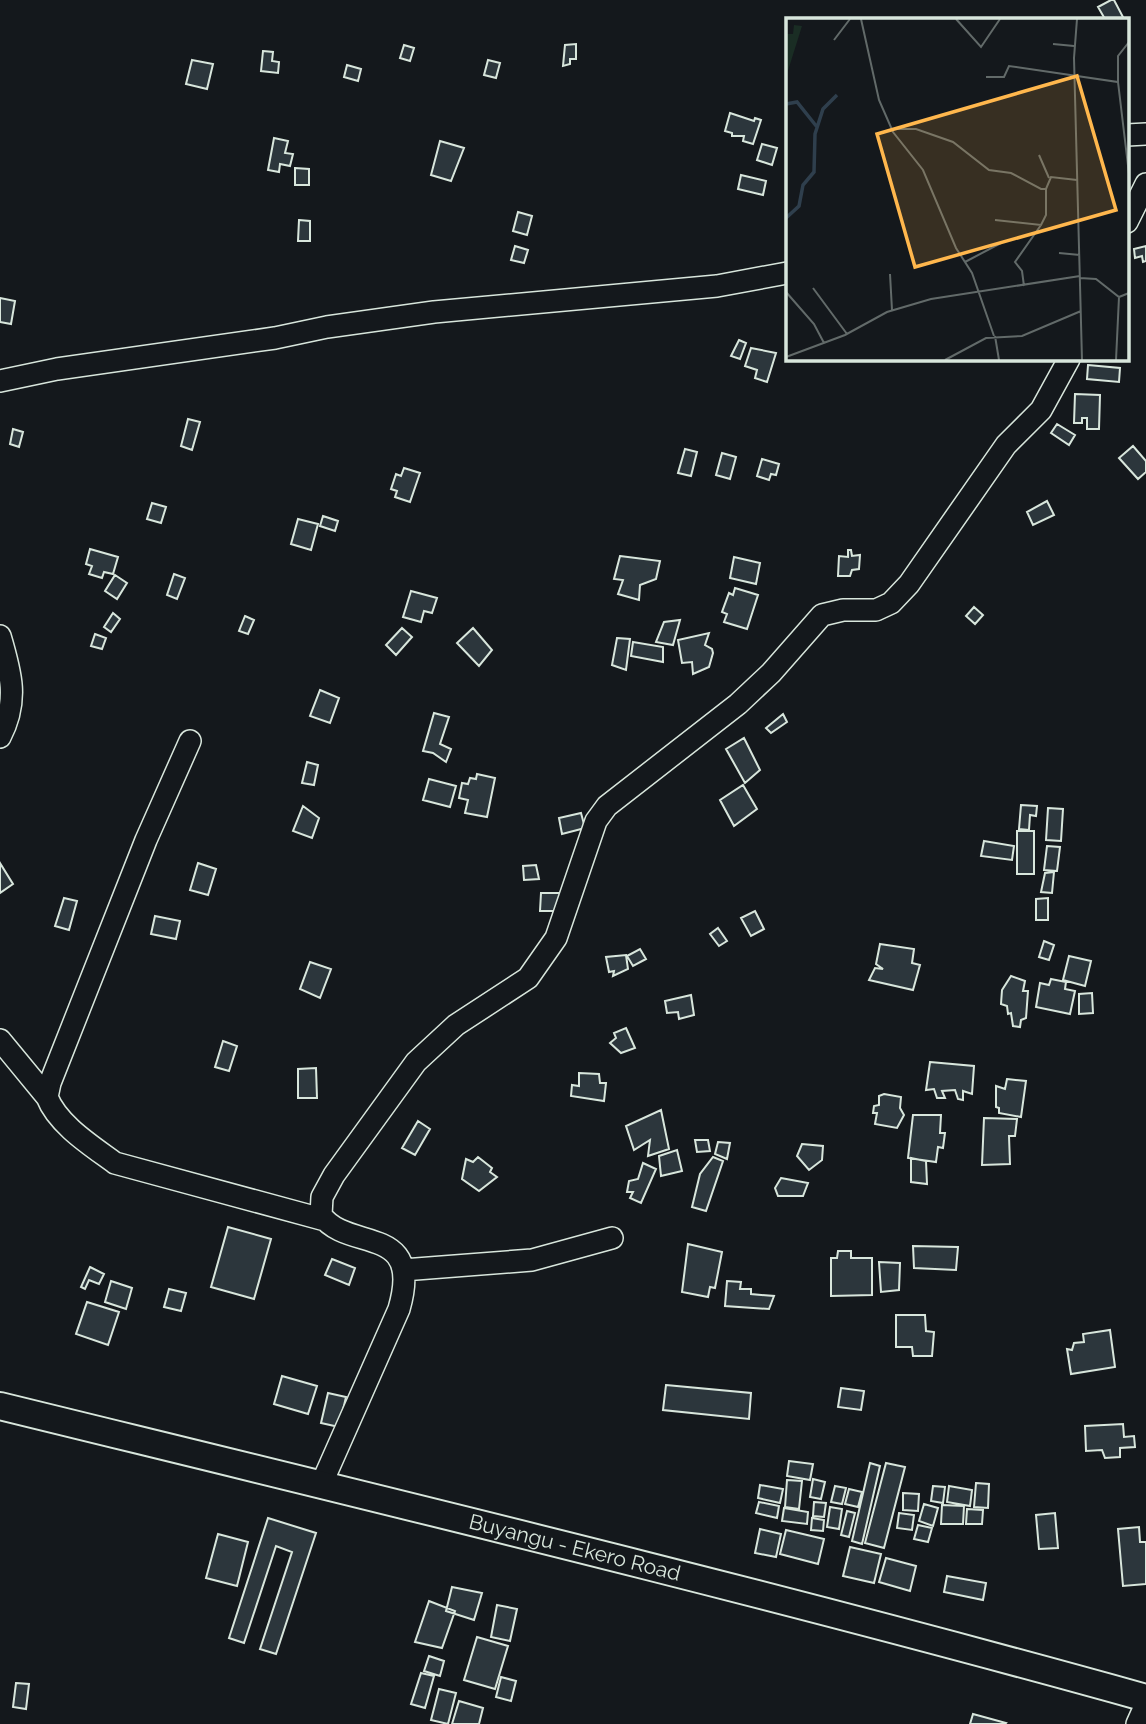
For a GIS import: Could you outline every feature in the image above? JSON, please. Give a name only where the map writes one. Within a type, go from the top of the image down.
[{"type":"main road","name":"Buyangu - Ekero Road","points":[[0,1406],[951,1644],[1146,1698]]},
{"type":"street","points":[[1128,135],[1146,134]]},
{"type":"street","points":[[1128,220],[1146,184]]},
{"type":"street","points":[[0,381],[69,367],[434,312],[717,286],[786,273]]},
{"type":"street","points":[[325,1220],[320,1210],[322,1197],[334,1175],[416,1062],[456,1025],[528,978],[555,939],[601,811],[738,704],[771,673],[822,615],[876,610],[891,603],[909,584],[1006,445],[1041,410],[1068,360]]},
{"type":"street","points":[[0,636],[12,678],[10,718],[0,737]]},
{"type":"street","points":[[47,1097],[50,1083],[146,840],[190,741]]},
{"type":"street","points":[[0,1040],[69,1126],[115,1163],[325,1220],[384,1246],[399,1259],[405,1284],[400,1309],[321,1485]]},
{"type":"street","points":[[403,1270],[509,1264],[567,1253],[612,1238]]},
{"type":"street","points":[[1137,1724],[1146,1704]]},
{"type":"building","points":[[1114,0],[1123,18],[1104,18],[1098,7]]},
{"type":"building","points":[[576,44],[576,59],[570,59],[570,64],[563,66],[565,45]]},
{"type":"building","points":[[404,45],[414,48],[410,61],[400,58]]},
{"type":"building","points":[[263,51],[273,52],[272,61],[279,62],[278,73],[261,71]]},
{"type":"building","points":[[192,60],[213,64],[207,89],[186,84]]},
{"type":"building","points":[[488,60],[500,63],[496,78],[484,75]]},
{"type":"building","points":[[347,65],[361,69],[358,81],[344,77]]},
{"type":"building","points":[[730,113],[754,121],[755,118],[761,120],[753,144],[743,141],[744,136],[732,136],[732,133],[725,131]]},
{"type":"building","points":[[274,138],[288,141],[285,153],[293,154],[290,166],[280,164],[279,172],[268,170]]},
{"type":"building","points":[[440,141],[464,148],[451,181],[431,175]]},
{"type":"building","points":[[762,144],[777,148],[772,165],[757,160]]},
{"type":"building","points":[[295,168],[309,169],[309,185],[295,185]]},
{"type":"building","points":[[741,175],[766,181],[763,195],[738,189]]},
{"type":"building","points":[[518,212],[532,216],[527,235],[513,231]]},
{"type":"building","points":[[299,220],[310,221],[310,241],[298,241]]},
{"type":"building","points":[[515,246],[528,250],[524,263],[511,260]]},
{"type":"building","points":[[1146,246],[1146,261],[1143,262],[1142,256],[1135,258],[1134,249]]},
{"type":"building","points":[[0,298],[15,301],[11,324],[0,322]]},
{"type":"building","points":[[739,340],[746,343],[740,359],[731,356]]},
{"type":"building","points":[[751,348],[776,353],[767,382],[755,378],[757,370],[745,366]]},
{"type":"building","points":[[1088,365],[1120,368],[1119,382],[1087,379]]},
{"type":"building","points":[[1075,394],[1100,395],[1099,429],[1087,429],[1087,418],[1082,418],[1082,423],[1074,423]]},
{"type":"building","points":[[188,419],[200,422],[192,450],[181,446]]},
{"type":"building","points":[[1057,424],[1075,435],[1069,445],[1051,433]]},
{"type":"building","points":[[13,429],[23,432],[19,447],[10,444]]},
{"type":"building","points":[[1133,446],[1146,461],[1146,472],[1138,479],[1119,458]]},
{"type":"building","points":[[685,449],[697,452],[691,476],[678,473]]},
{"type":"building","points":[[722,453],[736,457],[730,479],[716,475]]},
{"type":"building","points":[[762,459],[779,464],[776,475],[771,474],[769,480],[757,476]]},
{"type":"building","points":[[404,468],[420,473],[410,502],[395,497],[397,491],[391,489],[396,474],[401,476]]},
{"type":"building","points":[[1047,501],[1054,515],[1033,525],[1027,512]]},
{"type":"building","points":[[152,503],[166,507],[161,523],[147,519]]},
{"type":"building","points":[[323,516],[338,521],[335,531],[320,526]]},
{"type":"building","points":[[298,519],[318,524],[311,550],[291,544]]},
{"type":"building","points":[[90,549],[118,557],[113,574],[104,572],[102,578],[89,574],[92,566],[86,564]]},
{"type":"building","points":[[848,550],[851,550],[852,556],[860,555],[859,569],[852,570],[850,576],[838,576],[839,556],[848,557]]},
{"type":"building","points":[[620,556],[660,561],[656,579],[640,585],[639,600],[618,594],[623,580],[614,579]]},
{"type":"building","points":[[734,557],[760,563],[756,584],[730,578]]},
{"type":"building","points":[[174,574],[185,578],[177,599],[167,595]]},
{"type":"building","points":[[115,575],[127,583],[117,599],[105,591]]},
{"type":"building","points":[[735,588],[758,595],[747,629],[724,622],[727,614],[722,612],[729,593],[733,595]]},
{"type":"building","points":[[411,591],[437,598],[432,613],[424,611],[421,622],[403,617]]},
{"type":"building","points":[[974,607],[983,615],[975,624],[966,616]]},
{"type":"building","points":[[113,613],[120,619],[111,632],[104,627]]},
{"type":"building","points":[[245,616],[254,620],[248,634],[239,631]]},
{"type":"building","points":[[680,620],[673,645],[656,642],[664,622]]},
{"type":"building","points":[[402,628],[412,637],[396,655],[386,645]]},
{"type":"building","points":[[473,628],[492,650],[479,666],[457,643]]},
{"type":"building","points":[[709,633],[705,645],[712,649],[713,653],[709,667],[693,674],[692,662],[682,663],[678,640]]},
{"type":"building","points":[[95,634],[106,638],[102,649],[91,646]]},
{"type":"building","points":[[617,638],[630,639],[626,670],[612,665]]},
{"type":"building","points":[[633,642],[663,647],[663,662],[631,656]]},
{"type":"building","points":[[320,690],[339,698],[330,723],[310,716]]},
{"type":"building","points":[[434,713],[449,717],[440,744],[451,749],[446,762],[433,753],[423,751]]},
{"type":"building","points":[[783,714],[787,722],[771,733],[766,728]]},
{"type":"building","points":[[744,738],[760,770],[745,783],[726,749]]},
{"type":"building","points":[[307,762],[318,765],[314,785],[302,783]]},
{"type":"building","points":[[477,774],[495,778],[487,817],[465,813],[468,800],[459,798],[462,783],[468,784],[470,778],[476,779]]},
{"type":"building","points":[[429,779],[456,786],[450,807],[423,800]]},
{"type":"building","points":[[743,785],[757,809],[734,826],[720,800]]},
{"type":"building","points":[[1021,805],[1037,806],[1036,816],[1030,815],[1029,830],[1019,829]]},
{"type":"building","points":[[303,806],[319,818],[312,838],[293,831]]},
{"type":"building","points":[[1048,808],[1063,809],[1061,841],[1046,840]]},
{"type":"building","points":[[581,813],[585,828],[562,834],[559,818]]},
{"type":"building","points":[[1017,831],[1034,831],[1034,874],[1017,874]]},
{"type":"building","points":[[984,841],[1014,846],[1012,860],[981,856]]},
{"type":"building","points":[[1047,846],[1060,847],[1057,871],[1044,870]]},
{"type":"building","points":[[0,863],[13,884],[0,893]]},
{"type":"building","points":[[198,863],[216,869],[208,895],[190,890]]},
{"type":"building","points":[[536,865],[539,879],[524,880],[523,866]]},
{"type":"building","points":[[1054,872],[1052,893],[1041,892],[1045,873]]},
{"type":"building","points":[[541,893],[564,893],[565,911],[540,911]]},
{"type":"building","points":[[64,898],[77,901],[69,930],[55,926]]},
{"type":"building","points":[[1048,898],[1048,920],[1036,920],[1036,899]]},
{"type":"building","points":[[755,911],[764,929],[751,936],[741,918]]},
{"type":"building","points":[[155,916],[180,921],[176,939],[151,934]]},
{"type":"building","points":[[718,928],[727,941],[719,946],[710,934]]},
{"type":"building","points":[[1044,941],[1054,945],[1049,960],[1039,957]]},
{"type":"building","points":[[880,944],[914,949],[912,963],[920,965],[913,990],[869,980],[875,968],[883,969],[876,964]]},
{"type":"building","points":[[640,949],[646,959],[633,966],[627,956]]},
{"type":"building","points":[[626,955],[628,969],[613,976],[614,971],[609,972],[606,957]]},
{"type":"building","points":[[1069,956],[1091,961],[1085,986],[1063,980]]},
{"type":"building","points":[[310,962],[331,969],[320,998],[300,989]]},
{"type":"building","points":[[1011,976],[1025,981],[1023,991],[1028,991],[1026,1018],[1021,1020],[1020,1027],[1013,1026],[1011,1013],[1008,1014],[1007,1006],[1001,1004],[1002,990]]},
{"type":"building","points":[[1051,979],[1066,982],[1065,989],[1075,991],[1070,1014],[1036,1007],[1040,983],[1049,985]]},
{"type":"building","points":[[1092,993],[1093,1013],[1079,1014],[1079,994]]},
{"type":"building","points":[[691,995],[694,1015],[679,1019],[678,1012],[667,1013],[665,1001]]},
{"type":"building","points":[[626,1028],[635,1048],[621,1053],[610,1043],[616,1038],[614,1033]]},
{"type":"building","points":[[223,1041],[237,1046],[229,1071],[215,1067]]},
{"type":"building","points":[[930,1062],[974,1066],[972,1094],[963,1091],[963,1100],[958,1099],[955,1090],[942,1091],[945,1098],[937,1098],[934,1089],[926,1090]]},
{"type":"building","points":[[316,1068],[317,1098],[298,1098],[298,1069]]},
{"type":"building","points":[[579,1073],[599,1074],[600,1083],[606,1083],[604,1101],[571,1096],[572,1085],[579,1086]]},
{"type":"building","points":[[1007,1079],[1026,1081],[1021,1117],[999,1113],[999,1108],[996,1107],[996,1086],[1005,1089]]},
{"type":"building","points":[[884,1094],[901,1097],[900,1108],[904,1115],[897,1128],[875,1124],[877,1113],[873,1113],[874,1106],[879,1105],[879,1096]]},
{"type":"building","points":[[661,1110],[669,1149],[648,1156],[650,1140],[634,1150],[626,1126]]},
{"type":"building","points":[[913,1115],[941,1115],[940,1133],[945,1133],[943,1148],[938,1147],[936,1162],[908,1158]]},
{"type":"building","points":[[984,1118],[1017,1119],[1015,1136],[1009,1136],[1010,1164],[982,1165]]},
{"type":"building","points":[[418,1121],[430,1129],[415,1155],[402,1148]]},
{"type":"building","points":[[695,1140],[708,1140],[710,1151],[697,1152]]},
{"type":"building","points":[[718,1142],[730,1143],[727,1159],[715,1154]]},
{"type":"building","points":[[802,1144],[823,1146],[822,1160],[809,1170],[797,1156]]},
{"type":"building","points":[[677,1150],[682,1171],[661,1176],[659,1156]]},
{"type":"building","points":[[478,1157],[492,1168],[490,1172],[497,1177],[479,1191],[462,1179],[466,1159],[473,1162]]},
{"type":"building","points":[[713,1157],[723,1161],[706,1211],[692,1207],[700,1174]]},
{"type":"building","points":[[911,1158],[926,1161],[927,1184],[911,1182]]},
{"type":"building","points":[[643,1163],[656,1169],[641,1203],[630,1198],[633,1192],[627,1192],[629,1181],[638,1179]]},
{"type":"building","points":[[781,1178],[808,1183],[803,1196],[778,1196],[775,1188]]},
{"type":"building","points":[[228,1227],[271,1239],[254,1299],[211,1287]]},
{"type":"building","points":[[688,1244],[722,1252],[715,1288],[710,1287],[708,1297],[682,1292]]},
{"type":"building","points":[[913,1246],[958,1247],[956,1270],[914,1268]]},
{"type":"building","points":[[838,1251],[851,1251],[851,1258],[872,1258],[872,1295],[831,1296],[831,1258],[837,1258]]},
{"type":"building","points":[[332,1259],[355,1268],[349,1285],[325,1275]]},
{"type":"building","points":[[879,1262],[900,1263],[899,1290],[881,1292]]},
{"type":"building","points":[[90,1267],[104,1274],[99,1284],[89,1280],[85,1289],[81,1287]]},
{"type":"building","points":[[111,1281],[132,1288],[126,1309],[105,1302]]},
{"type":"building","points":[[727,1281],[741,1282],[740,1289],[751,1289],[751,1294],[774,1296],[769,1309],[725,1306]]},
{"type":"building","points":[[169,1289],[186,1293],[181,1311],[164,1307]]},
{"type":"building","points":[[87,1302],[119,1312],[108,1345],[76,1334]]},
{"type":"building","points":[[896,1315],[925,1315],[926,1331],[934,1332],[932,1356],[913,1356],[912,1347],[896,1347]]},
{"type":"building","points":[[1110,1330],[1115,1367],[1071,1374],[1067,1349],[1072,1350],[1074,1343],[1084,1342],[1083,1334]]},
{"type":"building","points":[[282,1376],[317,1386],[308,1414],[274,1404]]},
{"type":"building","points":[[666,1385],[751,1393],[749,1419],[663,1410]]},
{"type":"building","points":[[841,1388],[864,1391],[861,1410],[838,1407]]},
{"type":"building","points":[[328,1393],[346,1397],[339,1427],[321,1423]]},
{"type":"building","points":[[1123,1424],[1124,1437],[1134,1436],[1135,1447],[1120,1448],[1120,1457],[1105,1458],[1102,1450],[1086,1451],[1085,1426]]},
{"type":"building","points":[[789,1461],[813,1464],[810,1480],[787,1476]]},
{"type":"building","points":[[870,1463],[880,1466],[862,1544],[852,1541]]},
{"type":"building","points":[[886,1463],[905,1467],[884,1548],[865,1543]]},
{"type":"building","points":[[813,1479],[825,1482],[821,1499],[810,1497]]},
{"type":"building","points":[[787,1480],[802,1481],[799,1509],[785,1507]]},
{"type":"building","points":[[976,1483],[989,1484],[988,1508],[974,1507]]},
{"type":"building","points":[[760,1485],[783,1489],[780,1503],[758,1498]]},
{"type":"building","points":[[835,1486],[846,1488],[842,1504],[831,1502]]},
{"type":"building","points":[[933,1486],[945,1487],[943,1503],[931,1501]]},
{"type":"building","points":[[949,1486],[972,1490],[970,1506],[947,1502]]},
{"type":"building","points":[[849,1489],[862,1492],[858,1507],[845,1504]]},
{"type":"building","points":[[903,1493],[919,1494],[918,1511],[903,1510]]},
{"type":"building","points":[[759,1502],[779,1506],[777,1518],[756,1513]]},
{"type":"building","points":[[814,1502],[826,1503],[824,1517],[813,1516]]},
{"type":"building","points":[[924,1504],[938,1508],[933,1526],[919,1521]]},
{"type":"building","points":[[942,1505],[964,1506],[963,1524],[941,1524]]},
{"type":"building","points":[[830,1507],[842,1509],[839,1529],[827,1527]]},
{"type":"building","points":[[784,1508],[808,1512],[807,1524],[782,1521]]},
{"type":"building","points":[[967,1509],[983,1510],[982,1524],[966,1524]]},
{"type":"building","points":[[847,1511],[855,1513],[849,1537],[841,1535]]},
{"type":"building","points":[[899,1513],[914,1515],[912,1530],[897,1528]]},
{"type":"building","points":[[1055,1513],[1058,1548],[1039,1549],[1036,1515]]},
{"type":"building","points":[[268,1518],[316,1533],[276,1654],[260,1649],[292,1552],[276,1546],[244,1643],[229,1638]]},
{"type":"building","points":[[812,1518],[824,1520],[823,1531],[811,1530]]},
{"type":"building","points":[[918,1525],[932,1528],[928,1542],[914,1539]]},
{"type":"building","points":[[1139,1527],[1140,1542],[1146,1542],[1146,1584],[1123,1586],[1118,1529]]},
{"type":"building","points":[[760,1529],[781,1534],[776,1557],[755,1553]]},
{"type":"building","points":[[786,1530],[824,1539],[818,1564],[780,1554]]},
{"type":"building","points":[[218,1534],[248,1542],[237,1586],[206,1578]]},
{"type":"building","points":[[850,1547],[881,1554],[874,1583],[843,1576]]},
{"type":"building","points":[[886,1558],[916,1566],[910,1591],[879,1582]]},
{"type":"building","points":[[947,1576],[986,1583],[983,1600],[944,1592]]},
{"type":"building","points":[[452,1587],[482,1593],[474,1620],[446,1611]]},
{"type":"building","points":[[429,1601],[455,1611],[442,1648],[415,1642]]},
{"type":"building","points":[[497,1605],[517,1609],[510,1641],[491,1637]]},
{"type":"building","points":[[477,1637],[508,1646],[495,1689],[464,1680]]},
{"type":"building","points":[[429,1656],[444,1661],[440,1676],[424,1671]]},
{"type":"building","points":[[421,1673],[434,1676],[425,1708],[411,1704]]},
{"type":"building","points":[[501,1677],[516,1681],[511,1701],[496,1697]]},
{"type":"building","points":[[16,1683],[29,1684],[26,1709],[13,1707]]},
{"type":"building","points":[[439,1689],[456,1693],[448,1724],[431,1720]]},
{"type":"building","points":[[459,1701],[483,1708],[479,1724],[452,1724]]},
{"type":"building","points":[[973,1714],[1006,1723],[970,1724]]}]
